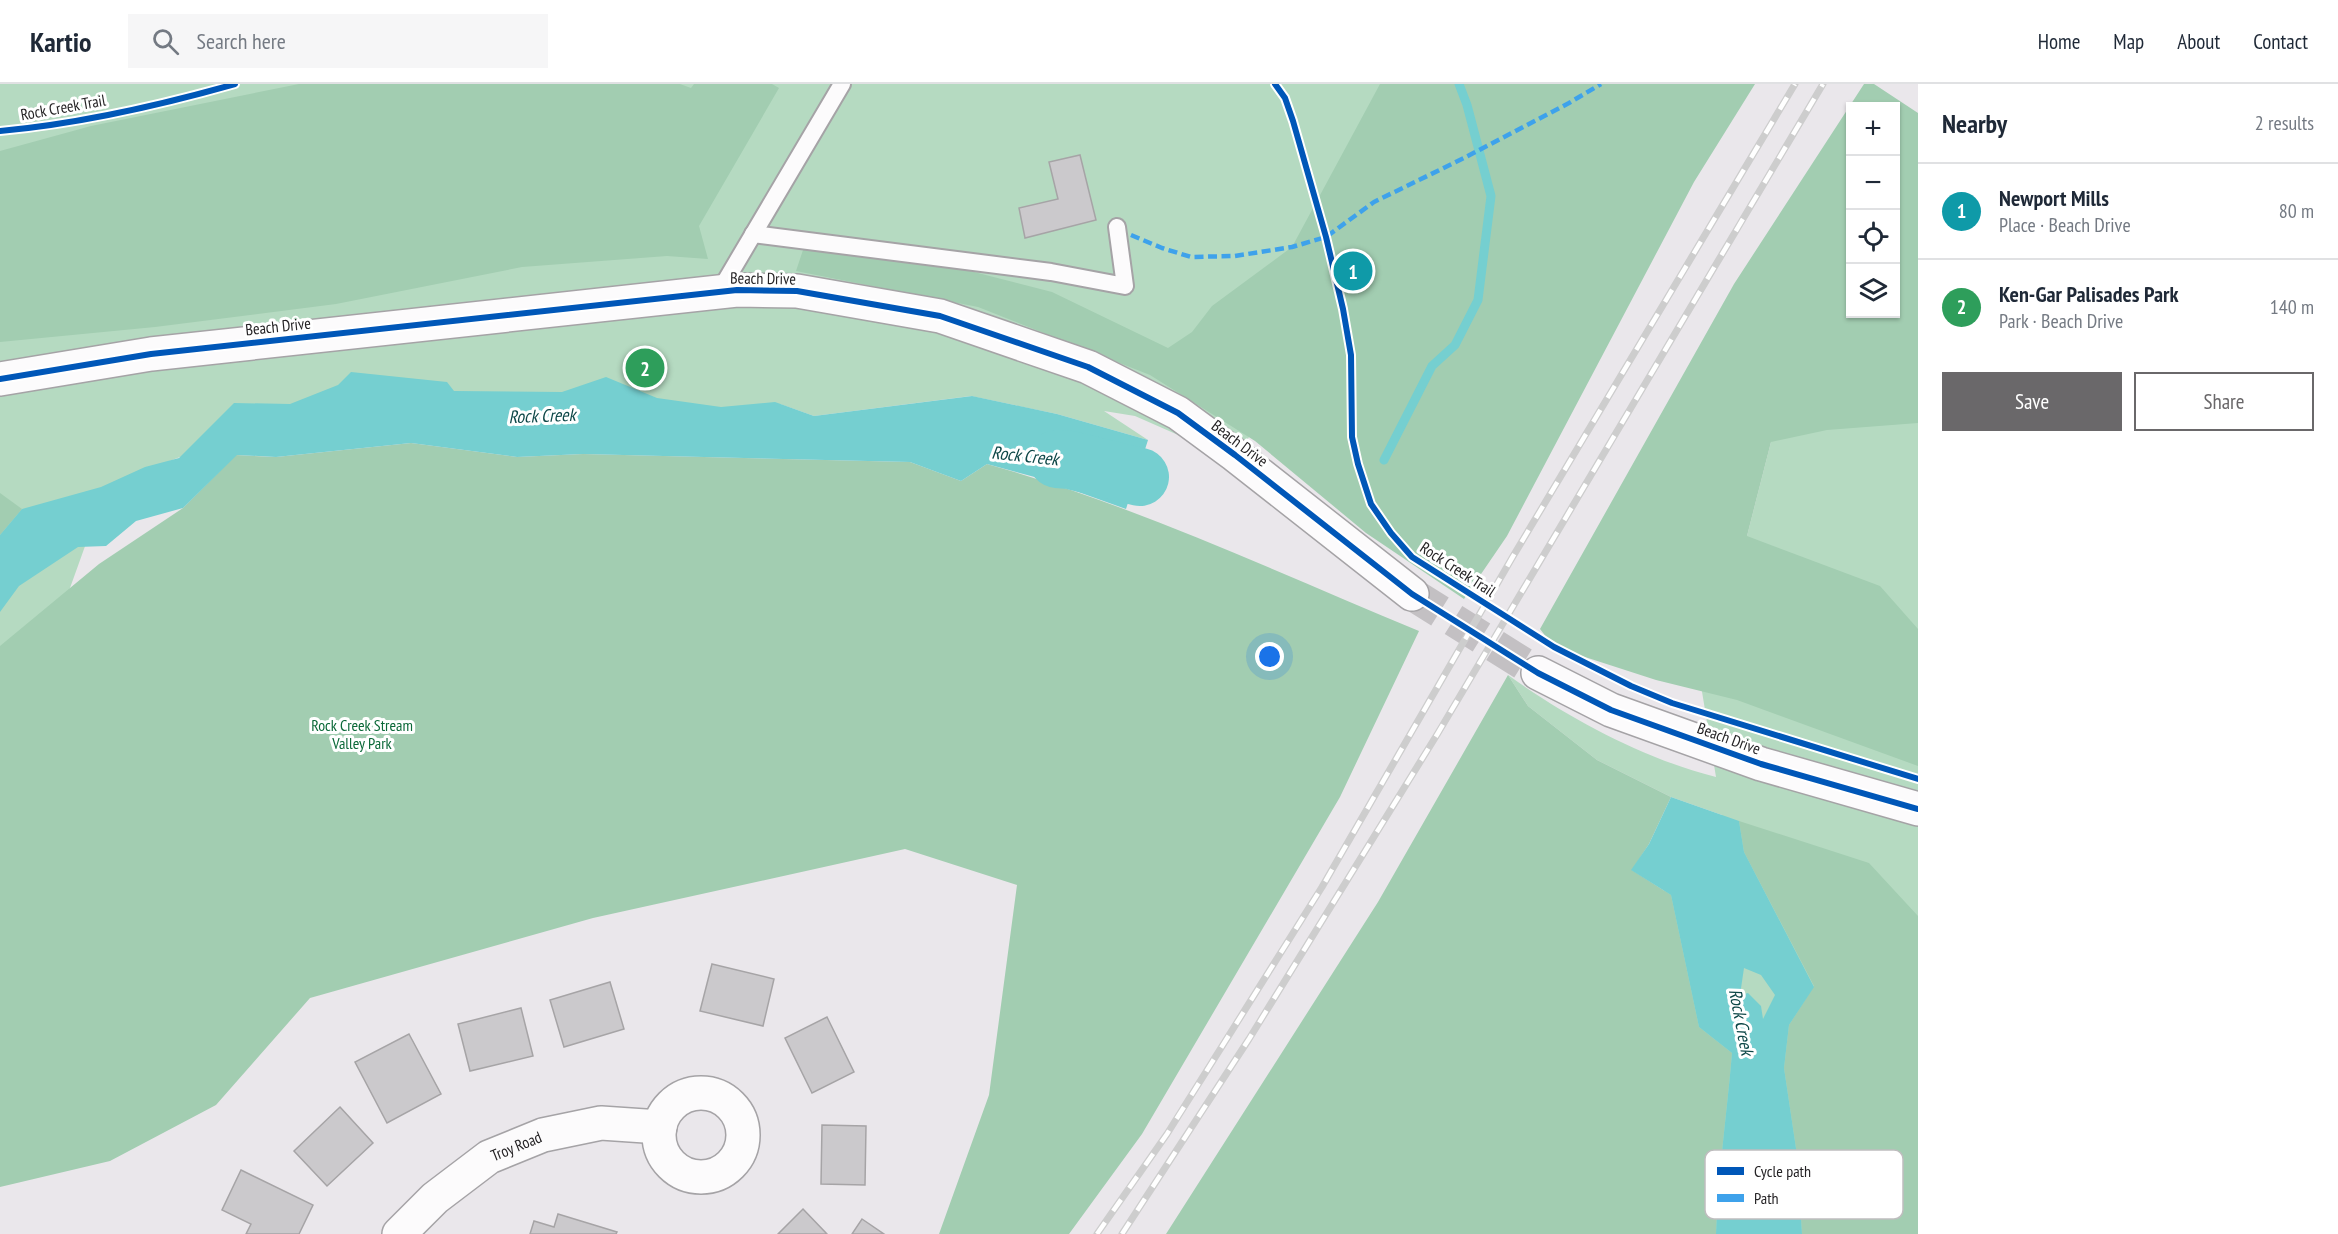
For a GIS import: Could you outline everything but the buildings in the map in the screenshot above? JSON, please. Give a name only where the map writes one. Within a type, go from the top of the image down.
[{"type":"street","name":"Beach Drive","points":[[0,379],[151,354],[719,292],[797,291],[940,316],[1088,367],[1178,413],[1412,594]]},
{"type":"street","name":"Beach Drive","points":[[1538,673],[1611,710],[1761,764],[1918,809]]},
{"type":"street","name":"Troy Road","points":[[399,1234],[435,1198],[489,1157],[543,1135],[601,1123],[660,1127]]},
{"type":"lane","points":[[719,292],[842,84]]},
{"type":"lane","points":[[753,234],[1051,272],[1125,286],[1116,227]]},
{"type":"green space","points":[[0,84],[1519,84],[1305,345],[1235,460],[1135,416],[1104,411],[1148,440],[1057,414],[971,396],[814,416],[780,404],[180,457],[107,485],[61,613],[903,806],[0,1071]]},
{"type":"green space","points":[[299,84],[680,84],[691,88],[694,84],[772,84],[779,88],[699,226],[708,259],[667,256],[522,267],[336,304],[155,327],[0,342],[0,151],[91,126]]},
{"type":"green space","points":[[1380,84],[1755,84],[1694,182],[1507,536],[1464,599],[1366,533],[1255,441],[1150,375],[978,307],[796,271],[806,241],[896,252],[1052,292],[1168,348],[1192,332],[1212,306],[1292,247]]},
{"type":"green space","points":[[1864,84],[1874,84],[1918,113],[1918,423],[1827,430],[1771,442],[1747,536],[1880,586],[1918,629],[1918,766],[1737,700],[1656,680],[1554,647],[1540,629],[1734,284],[1846,112],[1846,318],[1900,318],[1900,102],[1852,102]]},
{"type":"green space","points":[[1918,149],[1918,1234],[1402,1234],[1722,815],[1671,797],[1597,760],[1528,706],[1508,675],[1556,707],[1607,735],[1662,760],[1716,777],[1696,655],[1747,536],[1771,442],[1848,318],[1900,318],[1900,284]]},
{"type":"green space","name":"Rock Creek Stream Valley Park","points":[[411,443],[517,457],[583,454],[910,462],[961,481],[987,464],[1151,519],[1419,631],[1340,797],[1142,1134],[1069,1234],[939,1234],[989,1095],[1017,885],[905,849],[593,918],[310,998],[216,1105],[110,1161],[0,1187],[0,646],[99,564],[183,508],[236,455],[276,457]]},
{"type":"green space","points":[[0,493],[22,509],[0,535]]},
{"type":"green space","points":[[1508,675],[1528,706],[1597,760],[1671,797],[1649,844],[1632,870],[1671,895],[1699,1027],[1732,1053],[1723,1150],[1705,1150],[1705,1219],[1717,1219],[1716,1234],[1166,1234],[1378,902]]},
{"type":"green space","points":[[1739,821],[1869,863],[1918,916],[1918,1234],[1802,1234],[1801,1219],[1903,1219],[1903,1150],[1796,1150],[1784,1068],[1789,1025],[1814,986],[1744,852]]},
{"type":"water","points":[[351,372],[447,382],[454,391],[562,392],[606,377],[657,398],[721,407],[775,402],[814,416],[972,396],[1057,414],[1148,440],[1126,509],[1042,479],[987,464],[961,481],[910,462],[583,454],[517,457],[411,443],[276,457],[237,455],[183,508],[136,521],[106,546],[78,547],[19,586],[0,612],[0,535],[22,509],[101,487],[145,467],[179,458],[234,403],[290,404],[338,385]]},
{"type":"water","points":[[1671,797],[1739,821],[1744,852],[1814,987],[1789,1025],[1784,1068],[1796,1150],[1723,1150],[1732,1053],[1699,1027],[1671,895],[1631,870],[1649,844]],"holes":[[[1744,968],[1761,975],[1775,995],[1763,1019],[1761,1006],[1748,993],[1740,995]]]},
{"type":"water","points":[[1717,1219],[1801,1219],[1802,1234],[1716,1234]]},
{"type":"waterway","points":[[1384,460],[1432,366],[1455,345],[1478,300],[1491,196],[1467,105],[1459,84]]},
{"type":"waterway","name":"Rock Creek","points":[[1057,459],[1140,477]]},
{"type":"tunnel","points":[[1412,594],[1538,673]]},
{"type":"railway","points":[[1097,1234],[1167,1134],[1322,887],[1512,558],[1795,84]]},
{"type":"railway","points":[[1122,1234],[1249,1039],[1438,733],[1823,84]]},
{"type":"marked path","points":[[1131,235],[1191,257],[1235,256],[1292,247],[1326,237],[1374,202],[1464,158],[1601,84]]},
{"type":"cycle path","name":"Rock Creek Trail","points":[[0,131],[58,124],[118,113],[235,84]]},
{"type":"cycle path","name":"Rock Creek Trail","points":[[1275,84],[1285,98],[1293,121],[1326,237],[1343,309],[1351,355],[1352,437],[1358,464],[1371,504],[1391,533],[1412,557],[1554,647],[1631,686],[1672,703],[1918,779]]},
{"type":"cycle path","points":[[0,379],[151,354],[737,290],[797,291],[940,316],[1088,367],[1178,413],[1412,594],[1538,673],[1611,710],[1761,764],[1918,809]]},
{"type":"place","name":"Newport Mills","points":[[1353,271]]},
{"type":"place","name":"Ken-Gar Palisades Park","points":[[645,368]]}]
